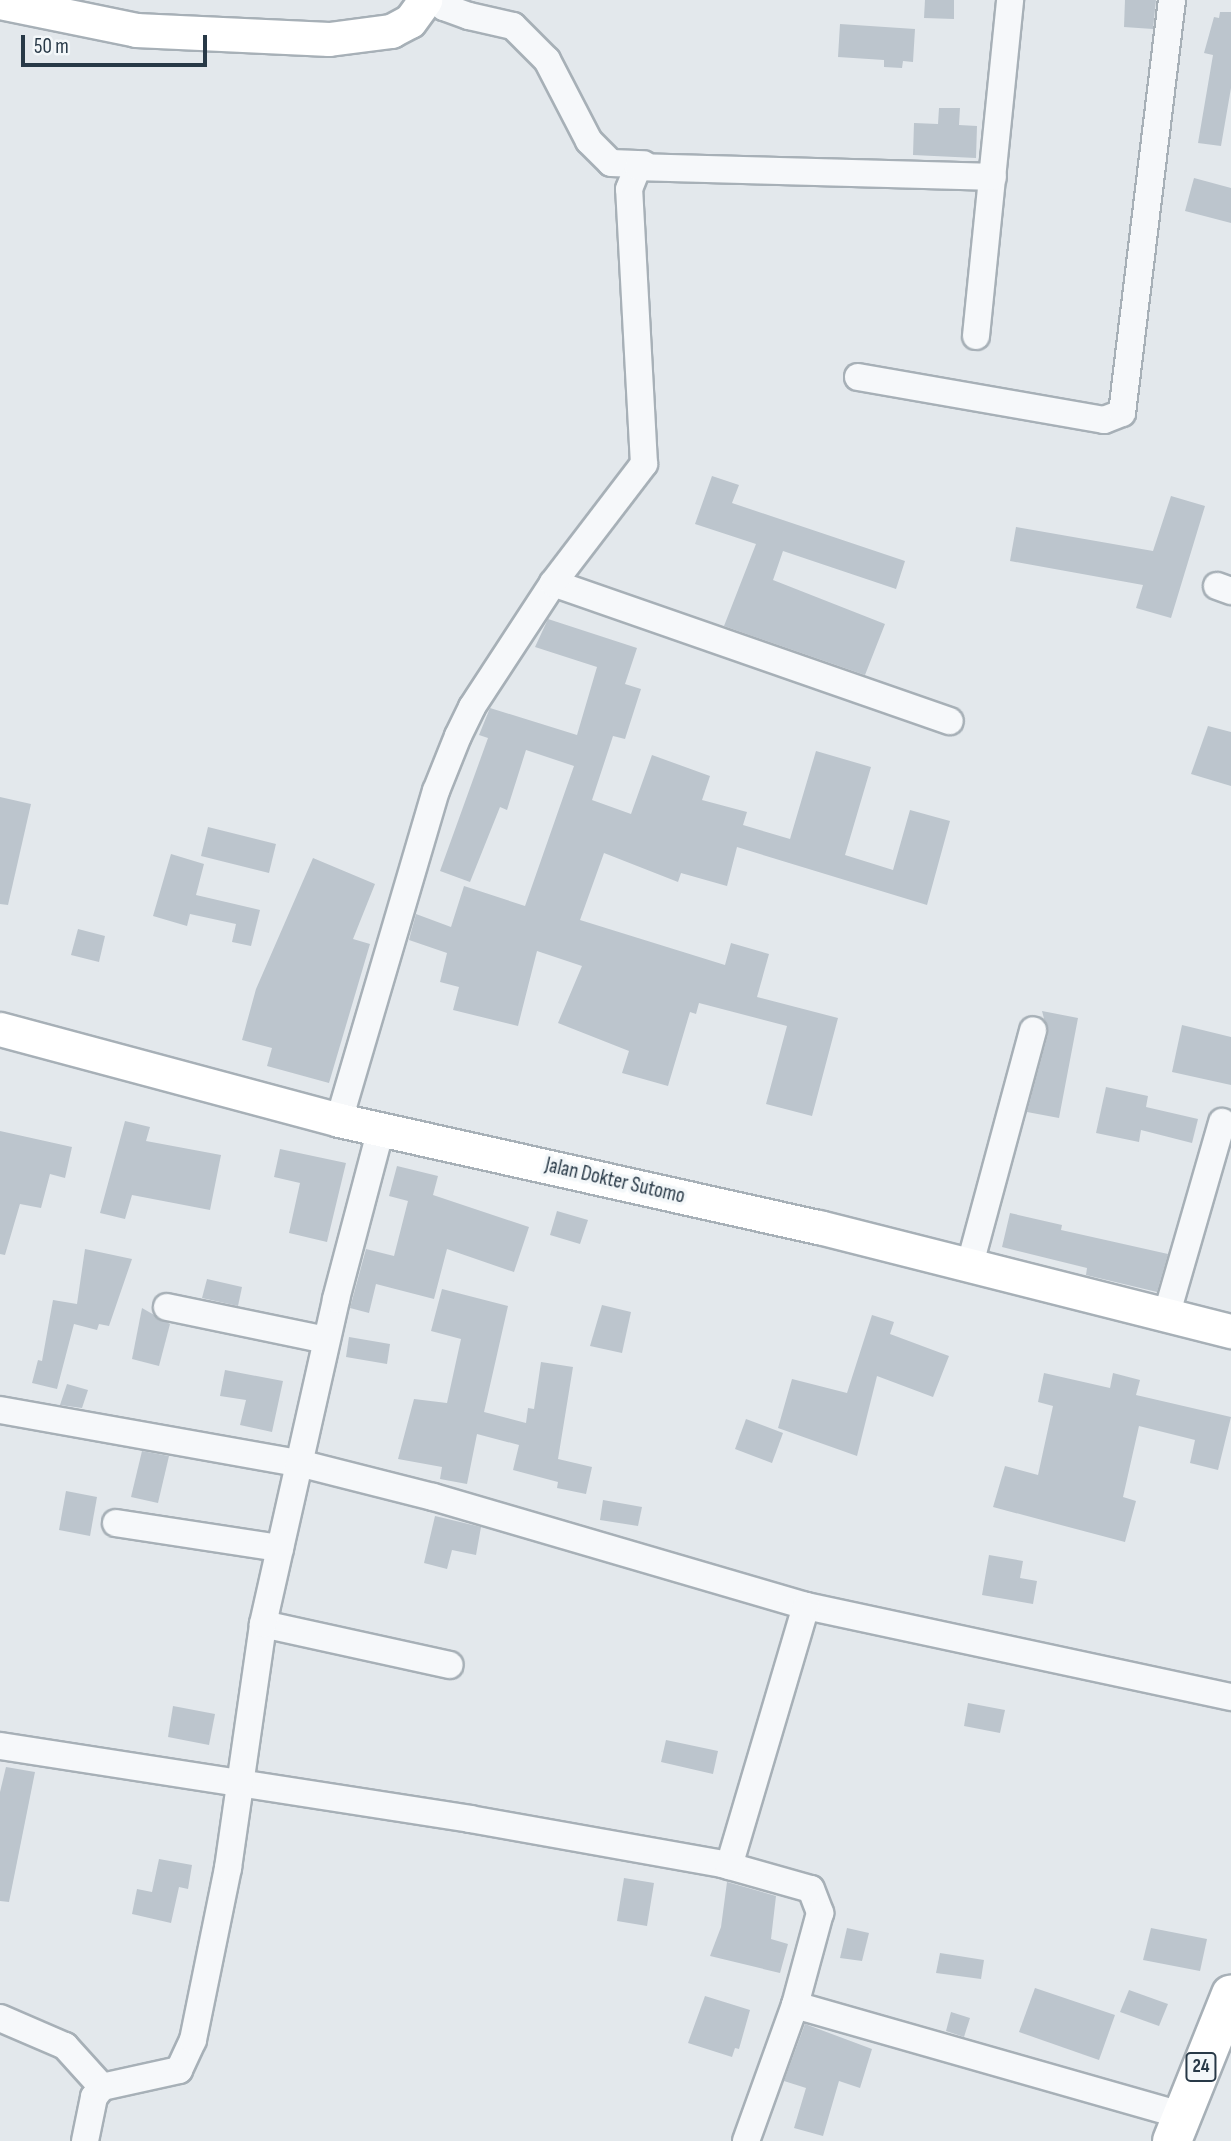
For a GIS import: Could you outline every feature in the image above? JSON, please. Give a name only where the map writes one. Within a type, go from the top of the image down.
[{"type":"highway","name":"24","points":[[1177,2128],[1229,2006]]},
{"type":"main road","points":[[0,2],[136,30],[329,39],[391,31],[410,21],[425,0]]},
{"type":"main road","name":"Jalan Dokter Sutomo","points":[[0,1029],[339,1120],[970,1264],[1231,1331]]},
{"type":"street","points":[[439,0],[444,7],[469,16],[513,26],[547,60],[589,141],[611,163],[993,177]]},
{"type":"street","points":[[976,336],[1010,0]]},
{"type":"street","points":[[858,377],[1104,420],[1122,413],[1172,0]]},
{"type":"street","points":[[339,1120],[441,780],[472,707],[553,583],[644,464],[629,189],[632,176],[644,164]]},
{"type":"street","points":[[553,583],[950,721]]},
{"type":"street","points":[[970,1264],[1033,1030]]},
{"type":"street","points":[[1167,1314],[1222,1122]]},
{"type":"street","points":[[85,2141],[94,2097],[102,2087],[179,2070],[187,2056],[211,1961],[263,1623],[326,1340],[381,1129]]},
{"type":"street","points":[[167,1307],[326,1340]]},
{"type":"street","points":[[0,1410],[299,1463],[433,1497],[806,1606],[1231,1697]]},
{"type":"street","points":[[116,1523],[280,1548]]},
{"type":"street","points":[[729,1866],[806,1606]]},
{"type":"street","points":[[263,1623],[450,1665]]},
{"type":"street","points":[[0,1746],[240,1783],[729,1866],[811,1889],[818,1898],[820,1913],[795,2005],[746,2141]]},
{"type":"street","points":[[795,2005],[1177,2128]]},
{"type":"street","points":[[0,2018],[65,2046],[102,2087]]},
{"type":"building","points":[[925,0],[954,0],[954,19],[924,18]]},
{"type":"building","points":[[1125,0],[1156,0],[1153,29],[1124,27]]},
{"type":"building","points":[[1220,12],[1231,12],[1231,88],[1221,146],[1198,143],[1213,55],[1204,53],[1214,17],[1219,18]]},
{"type":"building","points":[[840,24],[915,29],[913,62],[903,61],[902,68],[884,67],[884,60],[838,57]]},
{"type":"building","points":[[939,108],[960,108],[959,125],[977,126],[976,158],[913,155],[914,123],[938,124]]},
{"type":"building","points":[[1194,178],[1231,188],[1231,223],[1185,211]]},
{"type":"building","points":[[712,476],[739,485],[732,503],[905,561],[896,589],[783,551],[773,580],[885,624],[865,675],[724,626],[756,544],[695,524]]},
{"type":"building","points":[[1171,496],[1205,506],[1171,618],[1136,608],[1143,585],[1010,561],[1016,527],[1153,551]]},
{"type":"building","points":[[548,619],[637,648],[625,684],[641,689],[625,739],[613,736],[592,800],[631,814],[652,755],[710,776],[702,800],[747,812],[743,825],[790,839],[816,751],[871,767],[845,855],[893,870],[910,810],[950,821],[927,905],[737,847],[727,886],[681,873],[678,882],[604,853],[580,920],[725,965],[731,943],[769,954],[757,997],[838,1018],[812,1116],[766,1104],[787,1026],[699,1003],[696,1014],[690,1012],[668,1086],[622,1073],[629,1051],[558,1023],[582,966],[537,951],[518,1026],[453,1010],[459,987],[440,982],[447,953],[409,940],[416,914],[451,927],[464,886],[525,906],[574,766],[526,750],[507,810],[500,807],[470,882],[440,871],[488,738],[479,735],[490,708],[577,735],[597,667],[535,647]]},
{"type":"building","points":[[1208,726],[1231,732],[1231,786],[1191,774]]},
{"type":"building","points":[[0,797],[31,804],[8,905],[0,904]]},
{"type":"building","points":[[208,827],[276,844],[269,873],[201,856]]},
{"type":"building","points":[[171,854],[204,864],[196,895],[260,910],[251,946],[232,942],[236,924],[190,914],[187,926],[153,916]]},
{"type":"building","points":[[313,858],[375,884],[353,939],[370,944],[329,1083],[267,1066],[272,1048],[242,1040],[256,989]]},
{"type":"building","points":[[78,929],[105,936],[99,962],[71,955]]},
{"type":"building","points":[[1042,1011],[1078,1018],[1059,1118],[1027,1112],[1048,1034]]},
{"type":"building","points":[[1182,1025],[1231,1037],[1231,1085],[1172,1072]]},
{"type":"building","points":[[1106,1087],[1148,1096],[1146,1107],[1198,1119],[1192,1143],[1141,1130],[1139,1142],[1096,1133]]},
{"type":"building","points":[[125,1121],[150,1127],[146,1141],[221,1155],[210,1210],[132,1195],[125,1219],[100,1213]]},
{"type":"building","points":[[0,1131],[72,1147],[65,1178],[50,1174],[41,1208],[20,1204],[5,1255],[0,1254]]},
{"type":"building","points":[[280,1149],[346,1163],[327,1242],[289,1233],[300,1183],[274,1177]]},
{"type":"building","points":[[397,1166],[438,1176],[433,1195],[529,1227],[514,1272],[447,1249],[434,1299],[376,1284],[369,1313],[350,1308],[366,1249],[394,1256],[408,1201],[389,1196]]},
{"type":"building","points":[[557,1211],[588,1220],[580,1244],[550,1235]]},
{"type":"building","points":[[1010,1213],[1062,1225],[1061,1230],[1168,1254],[1157,1292],[1086,1275],[1087,1268],[1002,1247]]},
{"type":"building","points":[[85,1249],[132,1259],[109,1326],[99,1324],[97,1330],[74,1324],[57,1389],[32,1383],[38,1360],[42,1361],[53,1300],[77,1304]]},
{"type":"building","points":[[207,1279],[242,1287],[238,1306],[202,1298]]},
{"type":"building","points":[[442,1289],[508,1306],[484,1412],[526,1423],[528,1408],[534,1409],[541,1362],[573,1367],[558,1459],[592,1467],[586,1494],[557,1488],[558,1482],[513,1470],[519,1445],[477,1434],[467,1484],[440,1479],[442,1467],[398,1459],[414,1399],[447,1403],[461,1339],[431,1331]]},
{"type":"building","points":[[602,1305],[631,1312],[622,1353],[590,1346]]},
{"type":"building","points":[[142,1308],[170,1324],[159,1366],[132,1359]]},
{"type":"building","points":[[872,1315],[894,1322],[890,1334],[949,1356],[933,1397],[877,1376],[857,1456],[778,1428],[792,1379],[847,1393]]},
{"type":"building","points":[[349,1337],[390,1344],[387,1364],[346,1357]]},
{"type":"building","points":[[225,1370],[283,1381],[272,1432],[240,1425],[246,1400],[220,1396]]},
{"type":"building","points":[[1044,1373],[1110,1388],[1113,1373],[1140,1380],[1136,1395],[1231,1417],[1218,1470],[1190,1463],[1195,1440],[1139,1426],[1123,1497],[1136,1501],[1125,1542],[993,1507],[1005,1466],[1038,1475],[1053,1406],[1038,1402]]},
{"type":"building","points":[[67,1384],[88,1390],[82,1408],[60,1405]]},
{"type":"building","points":[[746,1419],[783,1433],[772,1463],[735,1449]]},
{"type":"building","points":[[142,1451],[169,1456],[158,1503],[131,1497]]},
{"type":"building","points":[[66,1491],[97,1497],[90,1536],[59,1530]]},
{"type":"building","points":[[603,1500],[642,1507],[638,1526],[600,1520]]},
{"type":"building","points":[[435,1516],[481,1527],[476,1555],[452,1550],[447,1569],[424,1563]]},
{"type":"building","points":[[989,1555],[1023,1561],[1020,1578],[1037,1581],[1033,1604],[982,1595]]},
{"type":"building","points":[[968,1703],[1005,1710],[1000,1733],[964,1726]]},
{"type":"building","points":[[173,1706],[215,1714],[209,1745],[168,1737]]},
{"type":"building","points":[[666,1740],[718,1751],[713,1774],[661,1762]]},
{"type":"building","points":[[6,1767],[35,1772],[9,1902],[0,1901],[0,1792]]},
{"type":"building","points":[[159,1859],[192,1865],[188,1889],[179,1887],[171,1923],[132,1914],[137,1889],[152,1892]]},
{"type":"building","points":[[624,1878],[654,1883],[647,1926],[617,1921]]},
{"type":"building","points":[[727,1882],[776,1896],[771,1939],[788,1944],[780,1973],[710,1956],[721,1927]]},
{"type":"building","points":[[847,1928],[869,1933],[862,1961],[840,1958]]},
{"type":"building","points":[[1151,1928],[1207,1939],[1200,1971],[1143,1960]]},
{"type":"building","points":[[940,1953],[984,1960],[981,1979],[936,1973]]},
{"type":"building","points":[[1035,1988],[1115,2015],[1099,2060],[1019,2032]]},
{"type":"building","points":[[1129,1990],[1168,2004],[1159,2026],[1120,2012]]},
{"type":"building","points":[[705,1996],[750,2010],[739,2049],[735,2048],[732,2057],[688,2043]]},
{"type":"building","points":[[951,2012],[970,2018],[964,2037],[946,2031]]},
{"type":"building","points":[[805,2024],[872,2049],[860,2088],[839,2081],[823,2136],[794,2128],[806,2088],[784,2081]]}]
